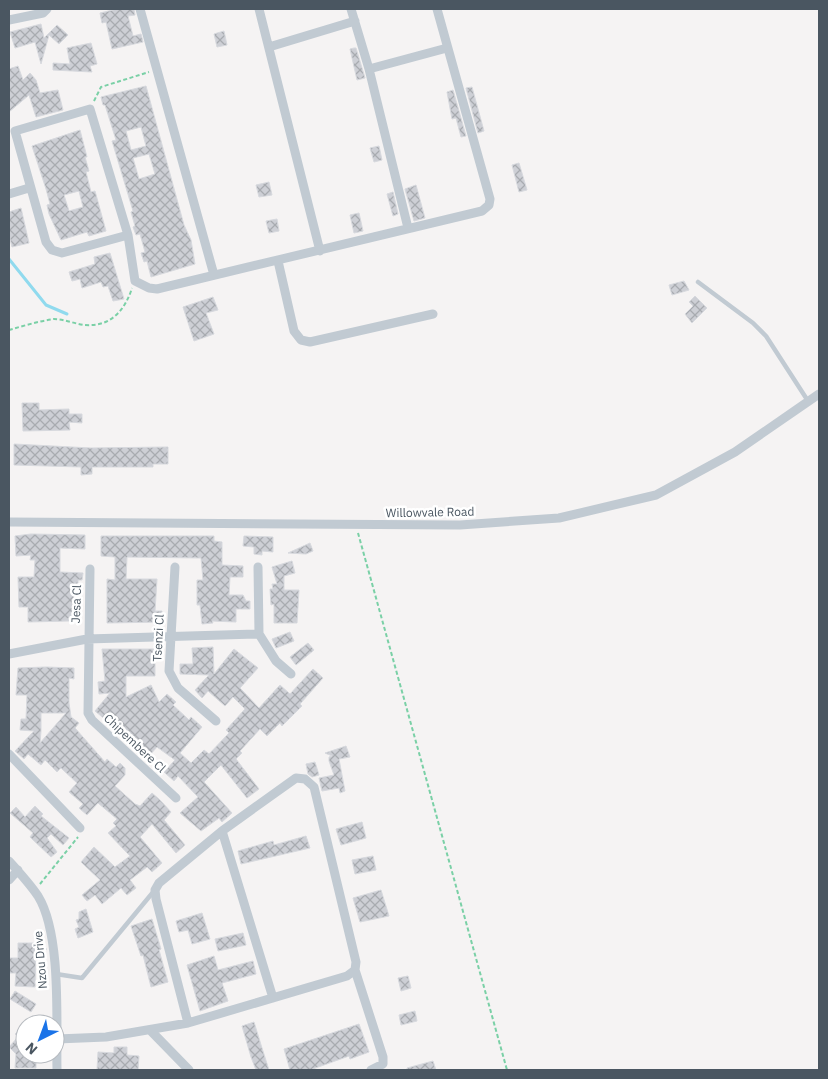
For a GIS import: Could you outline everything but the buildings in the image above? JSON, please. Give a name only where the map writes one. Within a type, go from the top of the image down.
[{"type":"street","points":[[9,20],[43,13],[47,9]]},
{"type":"street","points":[[140,9],[214,276]]},
{"type":"street","points":[[259,9],[320,251]]},
{"type":"street","points":[[351,9],[369,69],[408,228]]},
{"type":"street","points":[[128,236],[62,253],[52,250],[46,242],[29,188],[15,131],[90,109],[128,236],[135,282],[149,288],[214,276],[482,211],[489,205],[490,199],[437,9]]},
{"type":"street","points":[[269,47],[354,21]]},
{"type":"street","points":[[369,69],[447,48]]},
{"type":"street","points":[[9,194],[29,188]]},
{"type":"street","points":[[278,261],[294,331],[301,340],[310,342],[433,314]]},
{"type":"street","name":"Willowvale Road","points":[[9,522],[460,525],[559,518],[656,495],[735,452],[819,394]]},
{"type":"street","name":"Tsenzi Cl","points":[[175,567],[169,671],[178,688],[216,721]]},
{"type":"street","points":[[258,567],[259,634],[276,661],[291,674]]},
{"type":"street","name":"Jesa Cl","points":[[87,640],[90,569]]},
{"type":"street","points":[[9,654],[87,640],[259,634]]},
{"type":"street","name":"Chipembere Cl","points":[[87,640],[88,713],[92,720],[176,798]]},
{"type":"street","points":[[9,754],[80,828]]},
{"type":"street","points":[[188,1023],[155,890],[160,883],[222,831],[296,778],[305,779],[314,787],[356,962],[356,970],[383,1057],[383,1064],[372,1070]]},
{"type":"street","points":[[222,831],[273,998]]},
{"type":"street","name":"Nzou Drive","points":[[9,861],[39,898],[49,924],[56,1014]]},
{"type":"street","points":[[9,880],[18,870]]},
{"type":"street","points":[[65,1039],[106,1037],[188,1023],[347,976],[356,970]]},
{"type":"street","points":[[150,1030],[189,1070]]},
{"type":"lane","points":[[698,282],[746,318],[766,336],[808,401]]},
{"type":"lane","points":[[54,974],[82,978],[155,890]]},
{"type":"path","points":[[90,109],[101,87],[157,69]]},
{"type":"path","points":[[9,330],[56,319],[86,326],[105,322],[116,317],[127,304],[135,282]]},
{"type":"path","points":[[356,525],[507,1070]]},
{"type":"path","points":[[34,891],[78,838],[80,828]]},
{"type":"waterway","points":[[9,259],[46,305],[67,314]]}]
